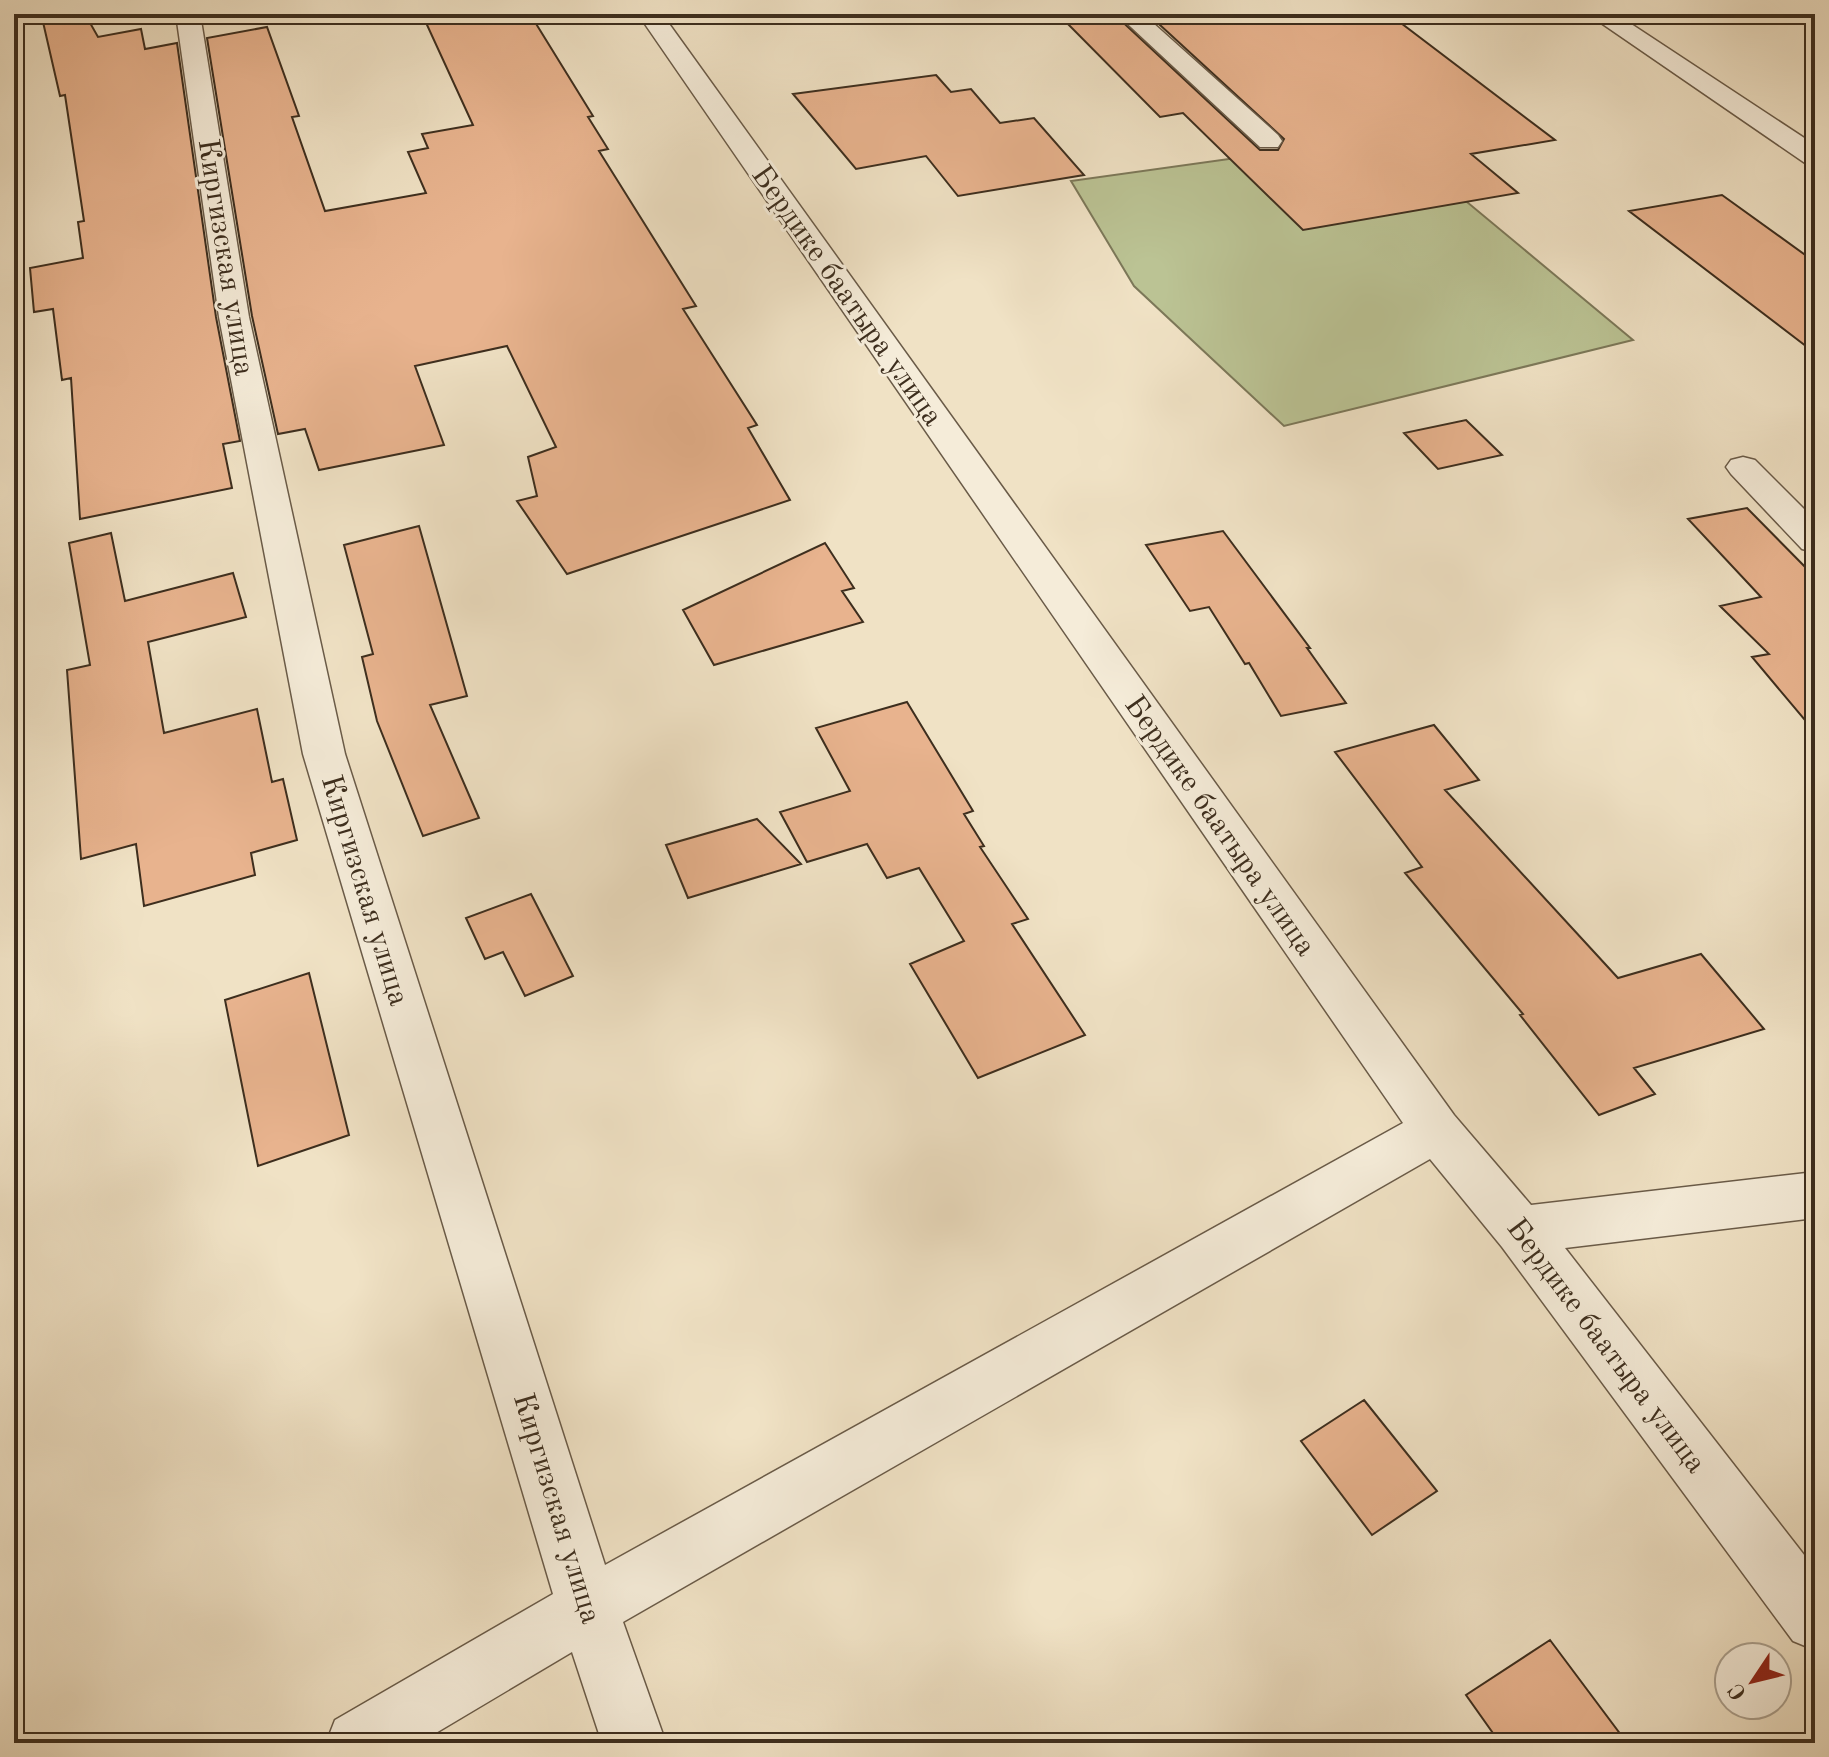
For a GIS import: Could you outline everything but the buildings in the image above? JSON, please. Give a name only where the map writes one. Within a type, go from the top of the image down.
[{"type":"street","name":"Киргизская улица","points":[[188,14],[234,317],[324,754],[588,1608],[634,1743]]},
{"type":"street","name":"Бердике баатыра улица","points":[[650,14],[1436,1130],[1520,1230],[1815,1619]]},
{"type":"street","points":[[1129,14],[1269,141]]},
{"type":"street","points":[[1600,14],[1815,157]]},
{"type":"street","points":[[1743,467],[1815,541]]},
{"type":"street","points":[[358,1743],[588,1608],[1436,1130]]},
{"type":"street","points":[[1520,1230],[1815,1195]]},
{"type":"green space","points":[[1365,140],[1467,202],[1633,340],[1284,426],[1134,286],[1071,181]]}]
